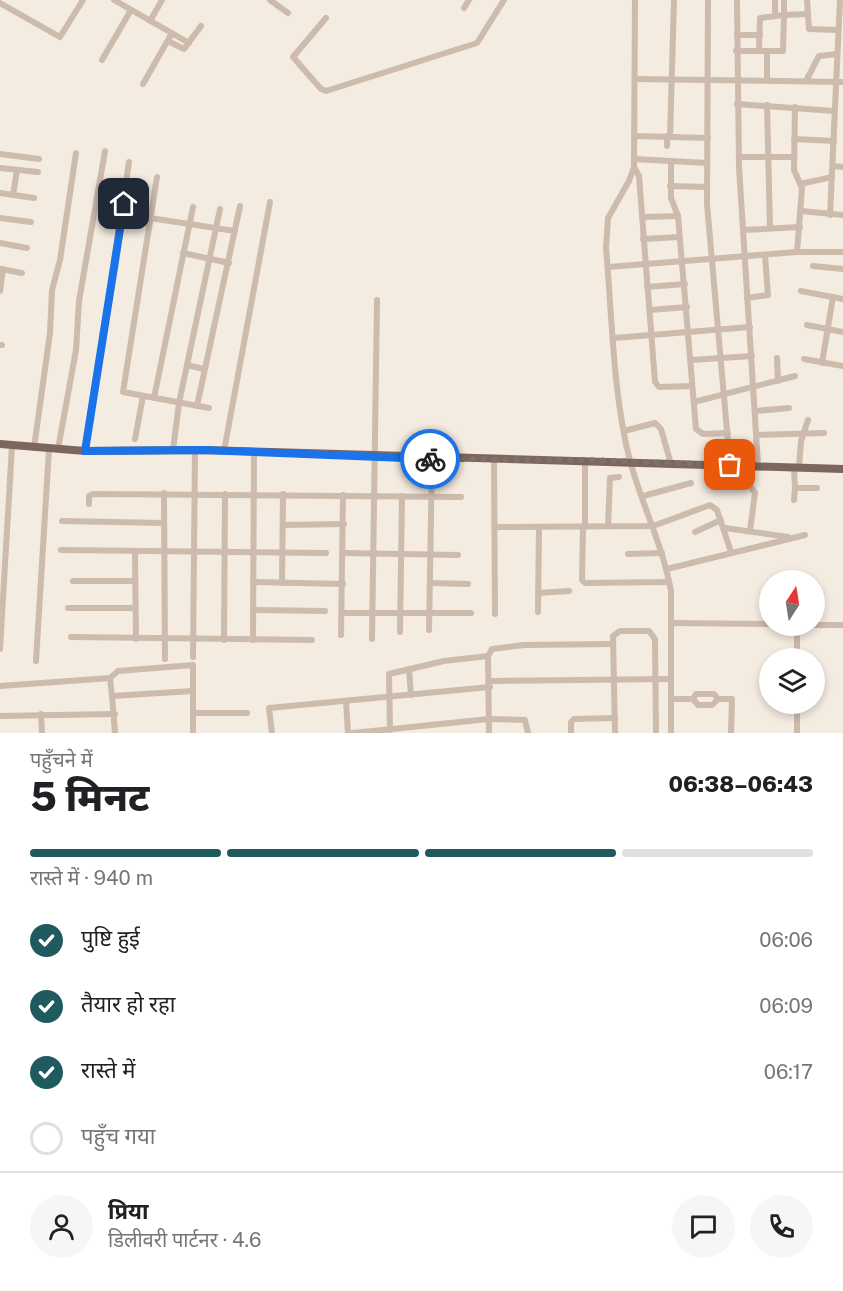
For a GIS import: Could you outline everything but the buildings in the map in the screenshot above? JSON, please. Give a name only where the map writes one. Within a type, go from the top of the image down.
[{"type":"main road","points":[[0,444],[85,451],[195,450],[432,459],[585,460],[758,465],[843,470]]},
{"type":"street","points":[[0,3],[60,36],[83,0]]},
{"type":"street","points":[[114,0],[189,42]]},
{"type":"street","points":[[150,21],[162,0]]},
{"type":"street","points":[[270,0],[288,13]]},
{"type":"street","points":[[464,8],[469,0]]},
{"type":"street","points":[[326,18],[293,57],[324,91],[477,43],[504,0]]},
{"type":"street","points":[[635,0],[634,167],[629,181],[608,218],[608,267],[624,431],[631,462],[662,553],[669,582],[672,623],[671,733]]},
{"type":"street","points":[[667,146],[674,0]]},
{"type":"street","points":[[708,0],[707,187],[730,465]]},
{"type":"street","points":[[737,0],[737,104],[743,257],[750,327],[758,465]]},
{"type":"street","points":[[776,0],[776,15]]},
{"type":"street","points":[[736,51],[783,51],[784,0]]},
{"type":"street","points":[[807,0],[810,30],[838,30]]},
{"type":"street","points":[[830,215],[834,111],[840,82],[837,54],[840,0]]},
{"type":"street","points":[[102,60],[131,10]]},
{"type":"street","points":[[759,51],[762,16],[807,14]]},
{"type":"street","points":[[168,41],[182,49],[201,26]]},
{"type":"street","points":[[143,84],[172,33]]},
{"type":"street","points":[[737,35],[760,35]]},
{"type":"street","points":[[767,51],[767,79]]},
{"type":"street","points":[[806,81],[819,56],[837,54]]},
{"type":"street","points":[[635,78],[840,82]]},
{"type":"street","points":[[737,104],[834,111]]},
{"type":"street","points":[[767,105],[766,157],[770,228]]},
{"type":"street","points":[[795,107],[794,176],[800,184],[801,211],[797,252]]},
{"type":"street","points":[[635,136],[708,138]]},
{"type":"street","points":[[794,139],[834,141]]},
{"type":"street","points":[[58,449],[76,350],[79,301],[105,151]]},
{"type":"street","points":[[34,448],[50,333],[52,290],[60,260],[76,153]]},
{"type":"street","points":[[0,154],[39,159]]},
{"type":"street","points":[[739,157],[794,157]]},
{"type":"street","points":[[634,159],[707,163]]},
{"type":"street","points":[[671,161],[670,186],[678,216],[697,431],[704,434],[728,433]]},
{"type":"street","points":[[85,451],[129,162]]},
{"type":"street","points":[[833,166],[843,167]]},
{"type":"street","points":[[634,167],[639,176],[656,385],[692,386]]},
{"type":"street","points":[[0,168],[38,172]]},
{"type":"street","points":[[13,195],[17,170]]},
{"type":"street","points":[[157,177],[123,392],[209,408]]},
{"type":"street","points":[[800,184],[832,177]]},
{"type":"street","points":[[670,186],[707,187]]},
{"type":"street","points":[[0,193],[34,198]]},
{"type":"street","points":[[225,451],[270,202]]},
{"type":"street","points":[[197,406],[240,206]]},
{"type":"street","points":[[154,398],[193,207]]},
{"type":"street","points":[[173,450],[179,403],[220,209]]},
{"type":"street","points":[[801,211],[843,215]]},
{"type":"street","points":[[642,217],[678,216]]},
{"type":"street","points":[[0,218],[31,222]]},
{"type":"street","points":[[150,218],[235,231]]},
{"type":"street","points":[[743,230],[800,227]]},
{"type":"street","points":[[643,239],[679,237]]},
{"type":"street","points":[[0,243],[27,248]]},
{"type":"street","points":[[608,267],[797,252],[843,252]]},
{"type":"street","points":[[183,253],[229,263]]},
{"type":"street","points":[[747,298],[768,295],[765,255]]},
{"type":"street","points":[[813,266],[843,269]]},
{"type":"street","points":[[0,291],[1,269],[22,273]]},
{"type":"street","points":[[647,287],[684,284]]},
{"type":"street","points":[[801,291],[843,299]]},
{"type":"street","points":[[822,363],[833,297]]},
{"type":"street","points":[[372,639],[370,612],[377,300]]},
{"type":"street","points":[[650,310],[687,307]]},
{"type":"street","points":[[807,325],[843,332]]},
{"type":"street","points":[[614,338],[750,327]]},
{"type":"street","points":[[691,360],[752,356]]},
{"type":"street","points":[[777,358],[778,381]]},
{"type":"street","points":[[804,359],[843,366]]},
{"type":"street","points":[[187,365],[204,369]]},
{"type":"street","points":[[694,402],[795,376]]},
{"type":"street","points":[[135,439],[143,396]]},
{"type":"street","points":[[756,411],[789,408]]},
{"type":"street","points":[[794,500],[797,468],[808,420]]},
{"type":"street","points":[[624,431],[655,423],[661,429],[672,464]]},
{"type":"street","points":[[757,435],[824,433]]},
{"type":"street","points":[[0,649],[12,446]]},
{"type":"street","points":[[36,661],[48,449]]},
{"type":"street","points":[[193,657],[195,450]]},
{"type":"street","points":[[253,640],[255,452]]},
{"type":"street","points":[[429,630],[432,459]]},
{"type":"street","points":[[494,459],[495,614]]},
{"type":"street","points":[[585,460],[582,580],[585,583],[669,582]]},
{"type":"street","points":[[745,465],[747,482],[755,493],[750,531]]},
{"type":"street","points":[[608,526],[610,477],[619,477]]},
{"type":"street","points":[[643,496],[691,483]]},
{"type":"street","points":[[795,488],[817,488]]},
{"type":"street","points":[[89,504],[89,496],[93,494],[461,497]]},
{"type":"street","points":[[164,494],[165,659]]},
{"type":"street","points":[[224,640],[225,494]]},
{"type":"street","points":[[282,583],[283,494]]},
{"type":"street","points":[[341,635],[344,553],[343,495]]},
{"type":"street","points":[[400,632],[402,496]]},
{"type":"street","points":[[495,527],[653,526],[710,505],[716,508],[722,520],[731,552]]},
{"type":"street","points":[[695,532],[722,520]]},
{"type":"street","points":[[62,521],[164,523]]},
{"type":"street","points":[[283,525],[344,524]]},
{"type":"street","points":[[538,612],[539,527]]},
{"type":"street","points":[[724,528],[792,538]]},
{"type":"street","points":[[667,569],[805,536]]},
{"type":"street","points":[[61,550],[326,553]]},
{"type":"street","points":[[135,552],[136,639]]},
{"type":"street","points":[[344,553],[458,555]]},
{"type":"street","points":[[628,554],[662,553]]},
{"type":"street","points":[[73,581],[135,581]]},
{"type":"street","points":[[253,582],[343,584]]},
{"type":"street","points":[[430,583],[468,584]]},
{"type":"street","points":[[538,592],[569,591]]},
{"type":"street","points":[[68,608],[134,608]]},
{"type":"street","points":[[253,610],[325,611]]},
{"type":"street","points":[[342,613],[471,614]]},
{"type":"street","points":[[672,623],[759,624]]},
{"type":"street","points":[[825,624],[843,625]]},
{"type":"street","points":[[615,733],[613,644],[616,631],[652,632],[656,680],[656,733]]},
{"type":"street","points":[[71,637],[165,640],[312,640]]},
{"type":"street","points":[[489,733],[488,656],[492,649],[500,646],[613,644]]},
{"type":"street","points":[[390,730],[389,674],[488,656]]},
{"type":"street","points":[[0,686],[110,678],[118,671],[193,665],[193,733]]},
{"type":"street","points":[[409,669],[411,695]]},
{"type":"street","points":[[110,678],[115,733]]},
{"type":"street","points":[[272,733],[269,708],[411,695],[490,684],[670,680]]},
{"type":"street","points":[[112,696],[193,691]]},
{"type":"street","points":[[693,699],[696,694],[714,694],[718,699]]},
{"type":"street","points":[[671,699],[693,699]]},
{"type":"street","points":[[693,699],[698,705],[712,705],[718,699],[732,699],[732,733]]},
{"type":"street","points":[[346,701],[348,733]]},
{"type":"street","points":[[194,713],[247,713]]},
{"type":"street","points":[[42,714],[42,733]]},
{"type":"street","points":[[0,716],[114,714]]},
{"type":"street","points":[[797,714],[797,733]]},
{"type":"street","points":[[571,733],[570,725],[574,719],[615,718]]},
{"type":"street","points":[[353,733],[489,719],[525,720],[528,733]]},
{"type":"way so far","points":[[430,459],[585,460],[730,465]]},
{"type":"route","points":[[124,204],[85,451],[203,450],[430,459]]}]
